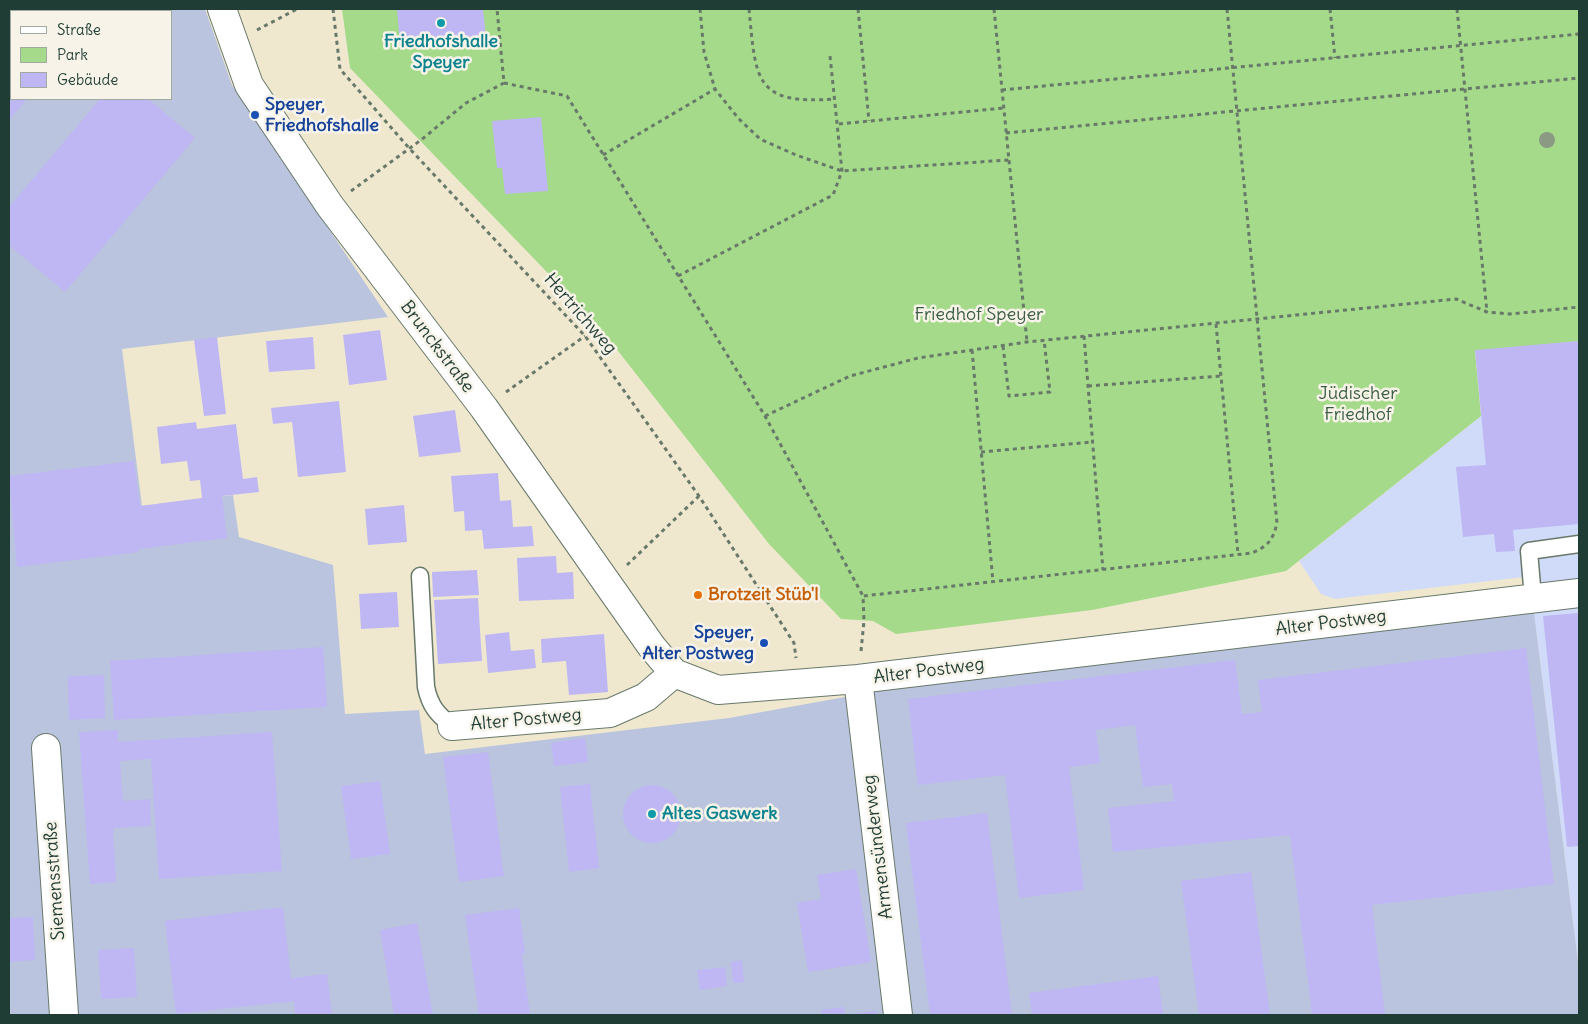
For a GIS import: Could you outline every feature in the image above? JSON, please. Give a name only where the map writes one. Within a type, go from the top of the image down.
[{"type":"street","name":"Brunckstraße","points":[[222,9],[249,85],[330,206],[484,408],[652,647],[674,673]]},
{"type":"street","name":"Alter Postweg","points":[[452,726],[610,713],[646,697],[674,673],[718,690],[858,679],[1579,593]]},
{"type":"street","name":"Armensünderweg","points":[[858,679],[898,1015]]},
{"type":"street","name":"Siemensstraße","points":[[46,748],[64,1015]]},
{"type":"lane","points":[[1533,598],[1528,551],[1579,544]]},
{"type":"lane","name":"Alter Postweg","points":[[420,576],[426,687],[430,704],[438,715],[452,726]]},
{"type":"path","points":[[234,43],[297,9]]},
{"type":"path","name":"Hertrichweg","points":[[333,9],[340,69],[409,148],[585,336],[699,496],[794,642],[798,684]]},
{"type":"path","points":[[497,9],[504,83]]},
{"type":"path","points":[[700,9],[704,52],[715,89],[738,118],[760,138],[796,155],[842,171],[1009,160]]},
{"type":"path","points":[[749,9],[756,69],[765,85],[775,94],[792,99],[809,101],[836,99]]},
{"type":"path","points":[[858,9],[869,121]]},
{"type":"path","points":[[994,9],[1027,342]]},
{"type":"path","points":[[863,596],[1252,553],[1266,547],[1274,536],[1277,523],[1227,9]]},
{"type":"path","points":[[1330,9],[1334,58]]},
{"type":"path","points":[[1457,9],[1487,312]]},
{"type":"path","points":[[1002,90],[1579,34]]},
{"type":"path","points":[[678,276],[834,195],[842,171],[839,124],[830,56]]},
{"type":"path","points":[[1006,133],[1579,78]]},
{"type":"path","points":[[330,206],[466,104],[504,83],[567,96],[764,416],[863,596],[864,621],[858,679]]},
{"type":"path","points":[[603,155],[715,89]]},
{"type":"path","points":[[839,124],[1004,108]]},
{"type":"path","points":[[764,416],[850,376],[918,358],[1027,342],[1456,299],[1487,312],[1510,314],[1579,307]]},
{"type":"path","points":[[1216,324],[1238,554]]},
{"type":"path","points":[[484,408],[585,336]]},
{"type":"path","points":[[1084,336],[1103,570]]},
{"type":"path","points":[[1003,346],[1009,396],[1050,392],[1044,340]]},
{"type":"path","points":[[972,350],[993,582]]},
{"type":"path","points":[[1088,386],[1221,376]]},
{"type":"path","points":[[981,452],[1092,442]]},
{"type":"path","points":[[608,584],[699,496]]},
{"type":"shaded area","points":[[9,9],[205,9],[232,85],[388,317],[122,349],[142,506],[233,495],[239,537],[333,565],[345,714],[419,710],[425,754],[729,718],[889,689],[1533,605],[1579,969],[1579,1015],[9,1015]]},
{"type":"shaded area","points":[[1579,341],[1579,969],[1533,605],[1524,577],[1335,599],[1321,594],[1299,561],[1481,416],[1475,350]]},
{"type":"green space","name":"Friedhof Speyer","points":[[342,9],[1579,9],[1579,341],[1475,351],[1481,416],[1286,571],[1092,610],[896,634],[873,621],[841,619],[769,544],[597,324],[350,68]]},
{"type":"building","points":[[9,9],[103,9],[10,10],[10,100],[26,100],[9,120]]},
{"type":"building","name":"Friedhofshalle Speyer","points":[[397,9],[483,9],[486,36],[400,44]]},
{"type":"building","points":[[99,100],[149,100],[195,138],[65,292],[9,245],[9,207]]},
{"type":"building","points":[[541,117],[548,191],[505,194],[502,168],[497,168],[492,121]]},
{"type":"building","points":[[380,330],[387,380],[349,385],[343,335]]},
{"type":"building","points":[[217,337],[226,414],[204,416],[194,340]]},
{"type":"building","points":[[313,337],[315,369],[269,372],[266,341]]},
{"type":"building","points":[[1579,341],[1579,524],[1513,530],[1515,551],[1496,552],[1494,534],[1463,537],[1456,467],[1486,465],[1475,350]]},
{"type":"building","points":[[339,401],[346,472],[298,477],[292,422],[273,424],[271,408]]},
{"type":"building","points":[[455,410],[461,452],[419,457],[413,416]]},
{"type":"building","points":[[196,422],[197,429],[236,424],[243,479],[257,477],[259,492],[222,496],[227,538],[138,549],[139,552],[17,567],[9,476],[134,461],[140,506],[202,498],[200,480],[190,481],[187,461],[161,464],[157,427]]},
{"type":"building","points":[[498,473],[500,501],[511,500],[513,527],[532,526],[534,546],[484,549],[482,530],[465,531],[464,511],[454,512],[451,476]]},
{"type":"building","points":[[404,505],[407,542],[368,545],[365,509]]},
{"type":"building","points":[[556,556],[557,573],[573,572],[574,599],[519,601],[517,558]]},
{"type":"building","points":[[477,570],[479,595],[433,597],[432,572]]},
{"type":"building","points":[[397,592],[399,627],[361,629],[359,594]]},
{"type":"building","points":[[478,598],[482,661],[438,664],[434,600]]},
{"type":"building","points":[[1579,613],[1579,846],[1567,847],[1543,616]]},
{"type":"building","points":[[509,632],[511,651],[534,649],[536,668],[488,673],[485,635]]},
{"type":"building","points":[[604,634],[608,692],[569,695],[566,661],[542,663],[541,639]]},
{"type":"building","points":[[323,647],[327,707],[114,720],[110,661]]},
{"type":"building","points":[[1526,648],[1554,884],[1372,905],[1385,1015],[1312,1015],[1290,835],[1113,852],[1108,808],[1174,801],[1172,784],[1143,787],[1135,725],[1096,730],[1100,763],[1069,767],[1084,890],[1019,898],[1005,775],[918,785],[908,699],[1235,660],[1242,714],[1262,712],[1258,680]]},
{"type":"building","points":[[104,675],[105,718],[69,720],[68,676]]},
{"type":"building","points":[[118,730],[118,742],[272,732],[282,871],[159,879],[151,759],[120,761],[123,801],[150,799],[151,826],[113,828],[116,882],[90,884],[79,732]]},
{"type":"building","points":[[585,738],[588,762],[554,766],[551,743]]},
{"type":"building","points":[[488,752],[504,876],[459,882],[443,757]]},
{"type":"building","points":[[380,781],[390,854],[351,859],[341,786]]},
{"type":"building","points":[[590,784],[599,868],[569,872],[560,787]]},
{"type":"building","name":"Altes Gaswerk","points":[[652,785],[663,787],[676,798],[681,814],[679,825],[668,838],[652,843],[641,841],[628,830],[623,814],[625,803],[636,790]]},
{"type":"building","points":[[987,813],[1012,1015],[930,1015],[906,823]]},
{"type":"building","points":[[856,869],[871,962],[808,972],[797,903],[821,899],[817,875]]},
{"type":"building","points":[[1251,872],[1270,1015],[1199,1015],[1181,881]]},
{"type":"building","points":[[283,907],[291,978],[327,974],[332,1015],[295,1015],[294,1001],[176,1014],[165,921]]},
{"type":"building","points":[[519,908],[525,953],[522,954],[530,1015],[479,1015],[465,915]]},
{"type":"building","points":[[33,917],[35,960],[9,962],[9,918]]},
{"type":"building","points":[[417,923],[433,1015],[394,1015],[380,930]]},
{"type":"building","points":[[134,948],[137,997],[101,999],[98,950]]},
{"type":"building","points":[[742,960],[744,982],[733,983],[731,962]]},
{"type":"building","points":[[725,967],[727,986],[700,990],[697,970]]},
{"type":"building","points":[[1158,976],[1163,1015],[1032,1015],[1029,993]]},
{"type":"building","points":[[844,1007],[845,1015],[821,1015],[821,1010]]},
{"type":"building","points":[[877,1011],[877,1015],[852,1015],[852,1014]]},
{"type":"place","name":"Friedhofshalle Speyer","points":[[441,23]]},
{"type":"place","name":"Speyer, Friedhofshalle","points":[[255,115]]},
{"type":"place","name":"Brotzeit Stüb'l","points":[[698,595]]},
{"type":"place","name":"Speyer, Alter Postweg","points":[[764,643]]},
{"type":"place","name":"Altes Gaswerk","points":[[652,814]]},
{"type":"park label","name":"Jüdischer Friedhof","points":[[1358,404]]}]
